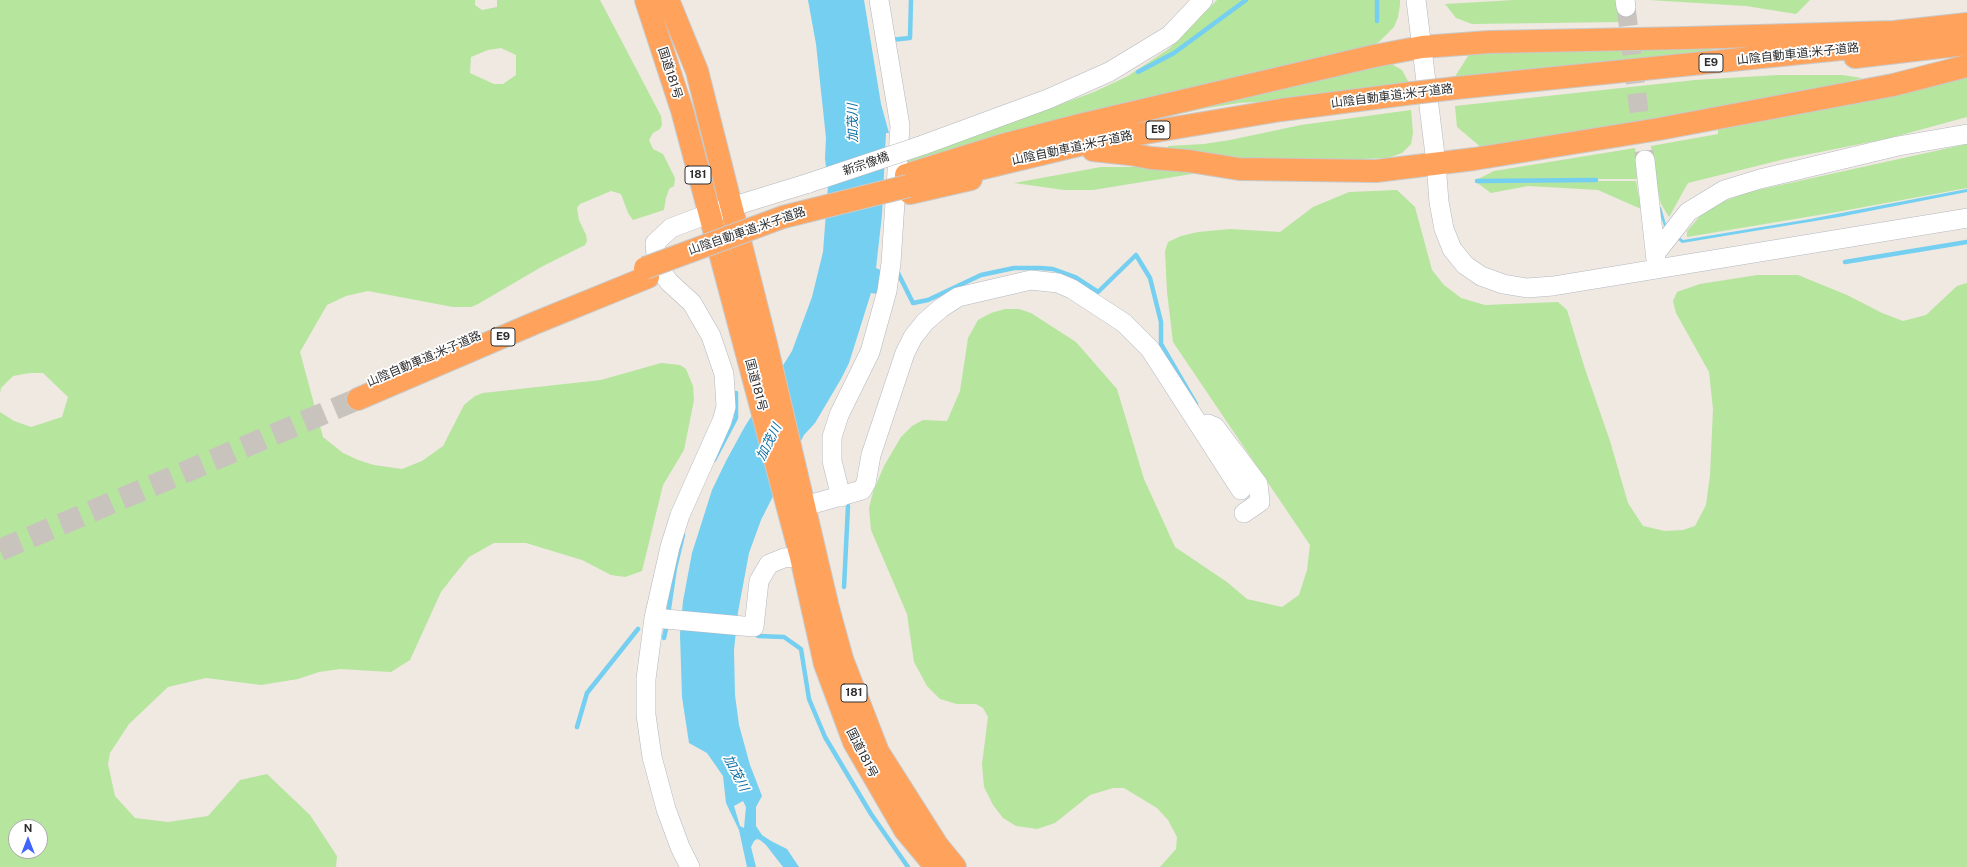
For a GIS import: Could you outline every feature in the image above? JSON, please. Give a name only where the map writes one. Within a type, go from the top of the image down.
[{"type":"highway","name":"国道181号","points":[[646,0],[682,110],[708,214],[756,348],[798,503],[825,664],[854,742],[905,830],[936,867]]},
{"type":"highway","name":"国道181号","points":[[668,0],[697,71],[730,206],[756,348]]},
{"type":"highway","points":[[908,185],[1003,145],[1080,125],[1366,58],[1422,47],[1490,42],[1894,32],[1967,24]]},
{"type":"highway","name":"山陰自動車道;米子道路","points":[[1456,92],[1967,35]]},
{"type":"highway","name":"山陰自動車道;米子道路","points":[[357,394],[646,272],[783,217],[908,185],[1091,142],[1281,110],[1456,92],[1741,69],[1967,44]]},
{"type":"highway","points":[[1093,150],[1151,158],[1189,161],[1239,170],[1376,171],[1474,159],[1758,111],[1893,85],[1967,66]]},
{"type":"highway","name":"山陰自動車道;米子道路","points":[[646,272],[816,221],[908,185],[1093,150],[1413,96]]},
{"type":"highway","name":"国道181号","points":[[808,556],[842,660],[878,752],[937,845],[955,867]]},
{"type":"street","points":[[841,497],[832,461],[832,437],[839,415],[870,352],[887,291],[891,263],[900,126],[879,0]]},
{"type":"street","name":"新宗像橋","points":[[659,619],[670,547],[680,515],[722,421],[726,407],[724,374],[711,336],[692,303],[669,282],[657,265],[655,243],[671,228],[708,214],[730,206],[770,196],[923,145],[1048,99],[1109,72],[1170,35],[1203,0]]},
{"type":"street","points":[[1416,0],[1436,163],[1439,202],[1444,229],[1452,249],[1465,265],[1481,276],[1503,284],[1527,288],[1553,286],[1656,261],[1967,218]]},
{"type":"street","points":[[1656,261],[1671,234],[1688,212],[1724,190],[1768,177],[1898,146],[1967,134]]},
{"type":"street","points":[[1645,160],[1656,261]]},
{"type":"street","points":[[798,503],[841,497],[862,490],[866,483],[871,455],[905,353],[913,337],[925,322],[941,308],[958,297],[1011,283],[1031,280],[1058,283],[1072,289],[1124,323],[1150,349],[1241,490]]},
{"type":"street","points":[[1198,424],[1210,424],[1215,427],[1258,484],[1260,502],[1244,513]]},
{"type":"street","points":[[690,867],[680,846],[666,809],[648,736],[645,697],[648,655],[659,619],[754,626],[759,581],[769,564],[784,558],[808,556]]},
{"type":"green space","points":[[0,0],[475,0],[475,5],[482,10],[497,7],[497,0],[600,0],[661,116],[662,125],[660,129],[653,133],[649,140],[653,149],[663,154],[675,178],[674,186],[669,189],[664,210],[633,220],[628,213],[621,194],[611,191],[580,204],[577,208],[579,220],[586,235],[587,241],[585,245],[543,266],[478,304],[471,307],[453,307],[368,291],[346,296],[327,305],[300,352],[323,437],[343,453],[358,460],[374,465],[402,469],[422,461],[443,446],[464,405],[475,396],[483,393],[601,380],[661,363],[680,365],[686,369],[693,386],[694,400],[684,450],[663,485],[642,571],[625,577],[611,575],[582,560],[526,543],[494,543],[469,557],[455,574],[441,592],[410,660],[391,672],[340,669],[319,672],[298,679],[261,685],[206,678],[168,687],[129,724],[110,753],[108,764],[115,796],[135,818],[168,822],[208,816],[240,780],[267,774],[310,815],[337,856],[336,867],[0,867],[0,412],[14,421],[31,427],[62,417],[68,397],[43,373],[30,373],[13,376],[1,388],[0,394]],"holes":[[[501,48],[516,55],[516,75],[503,84],[494,84],[470,73],[471,57],[488,50]]]},
{"type":"green space","points":[[1217,0],[1400,0],[1400,5],[1398,17],[1394,27],[1380,41],[1371,47],[900,169],[901,162],[1094,92],[1128,76],[1170,48]]},
{"type":"green space","points":[[1514,0],[1618,0],[1622,22],[1472,24],[1456,18],[1445,4]]},
{"type":"green space","points":[[1649,0],[1810,0],[1796,14],[1746,6]]},
{"type":"green space","points":[[1725,47],[1691,54],[1454,78],[1470,53]]},
{"type":"green space","points":[[1388,62],[1402,70],[1410,85],[1285,100],[1239,103],[1207,108],[1104,130]]},
{"type":"green space","points":[[1967,70],[1967,117],[1890,138],[1785,159],[1688,183],[1669,217],[1661,204],[1655,180],[1651,146],[1718,134],[1718,127]]},
{"type":"green space","points":[[1778,75],[1842,75],[1862,78],[1799,94],[1482,148],[1457,127],[1455,106],[1695,80]]},
{"type":"green space","points":[[1411,110],[1413,133],[1411,144],[1402,153],[1388,158],[1288,162],[1168,149],[1168,146],[1204,144],[1301,125]]},
{"type":"green space","points":[[1967,144],[1967,188],[1837,212],[1687,237],[1687,231],[1708,207],[1749,192]]},
{"type":"green space","points":[[1635,148],[1637,179],[1478,179],[1494,171]]},
{"type":"green space","points":[[1101,167],[1164,167],[1204,172],[1093,190],[1064,190],[1014,183]]},
{"type":"green space","points":[[1636,181],[1641,209],[1598,190],[1528,186],[1491,193],[1476,182]]},
{"type":"green space","points":[[1397,190],[1415,207],[1432,270],[1444,285],[1461,298],[1485,305],[1558,302],[1567,310],[1585,369],[1610,441],[1628,503],[1643,526],[1665,531],[1683,530],[1695,526],[1706,505],[1710,475],[1713,409],[1709,372],[1676,313],[1673,301],[1677,292],[1700,284],[1757,275],[1798,275],[1847,295],[1882,313],[1903,321],[1926,315],[1957,286],[1967,283],[1967,867],[1160,867],[1176,849],[1177,837],[1168,820],[1157,808],[1124,788],[1113,788],[1090,795],[1055,823],[1037,829],[1016,826],[1003,818],[993,805],[984,787],[982,764],[988,717],[983,708],[976,704],[957,704],[940,699],[927,686],[914,662],[907,614],[871,530],[869,508],[873,492],[884,466],[901,437],[912,426],[923,420],[947,421],[960,391],[968,338],[978,320],[991,313],[1005,309],[1019,309],[1031,313],[1076,342],[1117,389],[1144,479],[1175,547],[1227,582],[1247,599],[1282,607],[1299,595],[1307,570],[1310,545],[1173,342],[1167,292],[1165,251],[1168,242],[1181,236],[1198,232],[1230,229],[1280,232],[1313,207],[1349,192]]},
{"type":"water","name":"加茂川","points":[[808,0],[864,0],[881,104],[889,133],[886,133],[882,215],[876,268],[888,273],[883,295],[871,293],[849,363],[815,423],[804,435],[761,520],[749,553],[738,612],[734,650],[735,695],[739,725],[750,765],[762,796],[756,807],[756,826],[762,835],[787,849],[799,867],[783,867],[766,845],[757,839],[751,847],[756,867],[747,867],[739,830],[726,803],[723,776],[707,753],[689,743],[682,697],[680,634],[683,601],[692,553],[712,490],[744,428],[792,351],[812,297],[823,252],[828,186],[825,158],[826,138],[816,44]],"holes":[[[743,801],[746,807],[744,828],[740,826],[734,806]]]},
{"type":"water","points":[[1967,189],[1967,192],[1839,217],[1682,243],[1665,229],[1658,208],[1661,207],[1667,228],[1683,240],[1810,219]]},
{"type":"waterway","points":[[890,40],[910,38],[911,0]]},
{"type":"waterway","points":[[1138,72],[1174,53],[1246,0]]},
{"type":"waterway","points":[[1377,0],[1377,21]]},
{"type":"waterway","points":[[1477,181],[1596,180]]},
{"type":"waterway","points":[[1845,262],[1967,242]]},
{"type":"waterway","points":[[895,273],[898,273],[913,303],[928,300],[981,275],[1014,268],[1053,269],[1075,277],[1098,292],[1136,255],[1150,278],[1161,322],[1161,344],[1196,404]]},
{"type":"waterway","points":[[714,460],[736,418],[736,393]]},
{"type":"waterway","points":[[844,587],[848,506]]},
{"type":"waterway","points":[[668,615],[675,568],[683,535]]},
{"type":"waterway","points":[[664,638],[667,624]]},
{"type":"waterway","points":[[577,727],[587,693],[638,629]]},
{"type":"waterway","points":[[758,636],[784,637],[801,649],[809,699],[825,737],[871,814],[908,867]]},
{"type":"tunnel","points":[[1626,7],[1645,160]]},
{"type":"tunnel","points":[[0,550],[358,399]]}]
